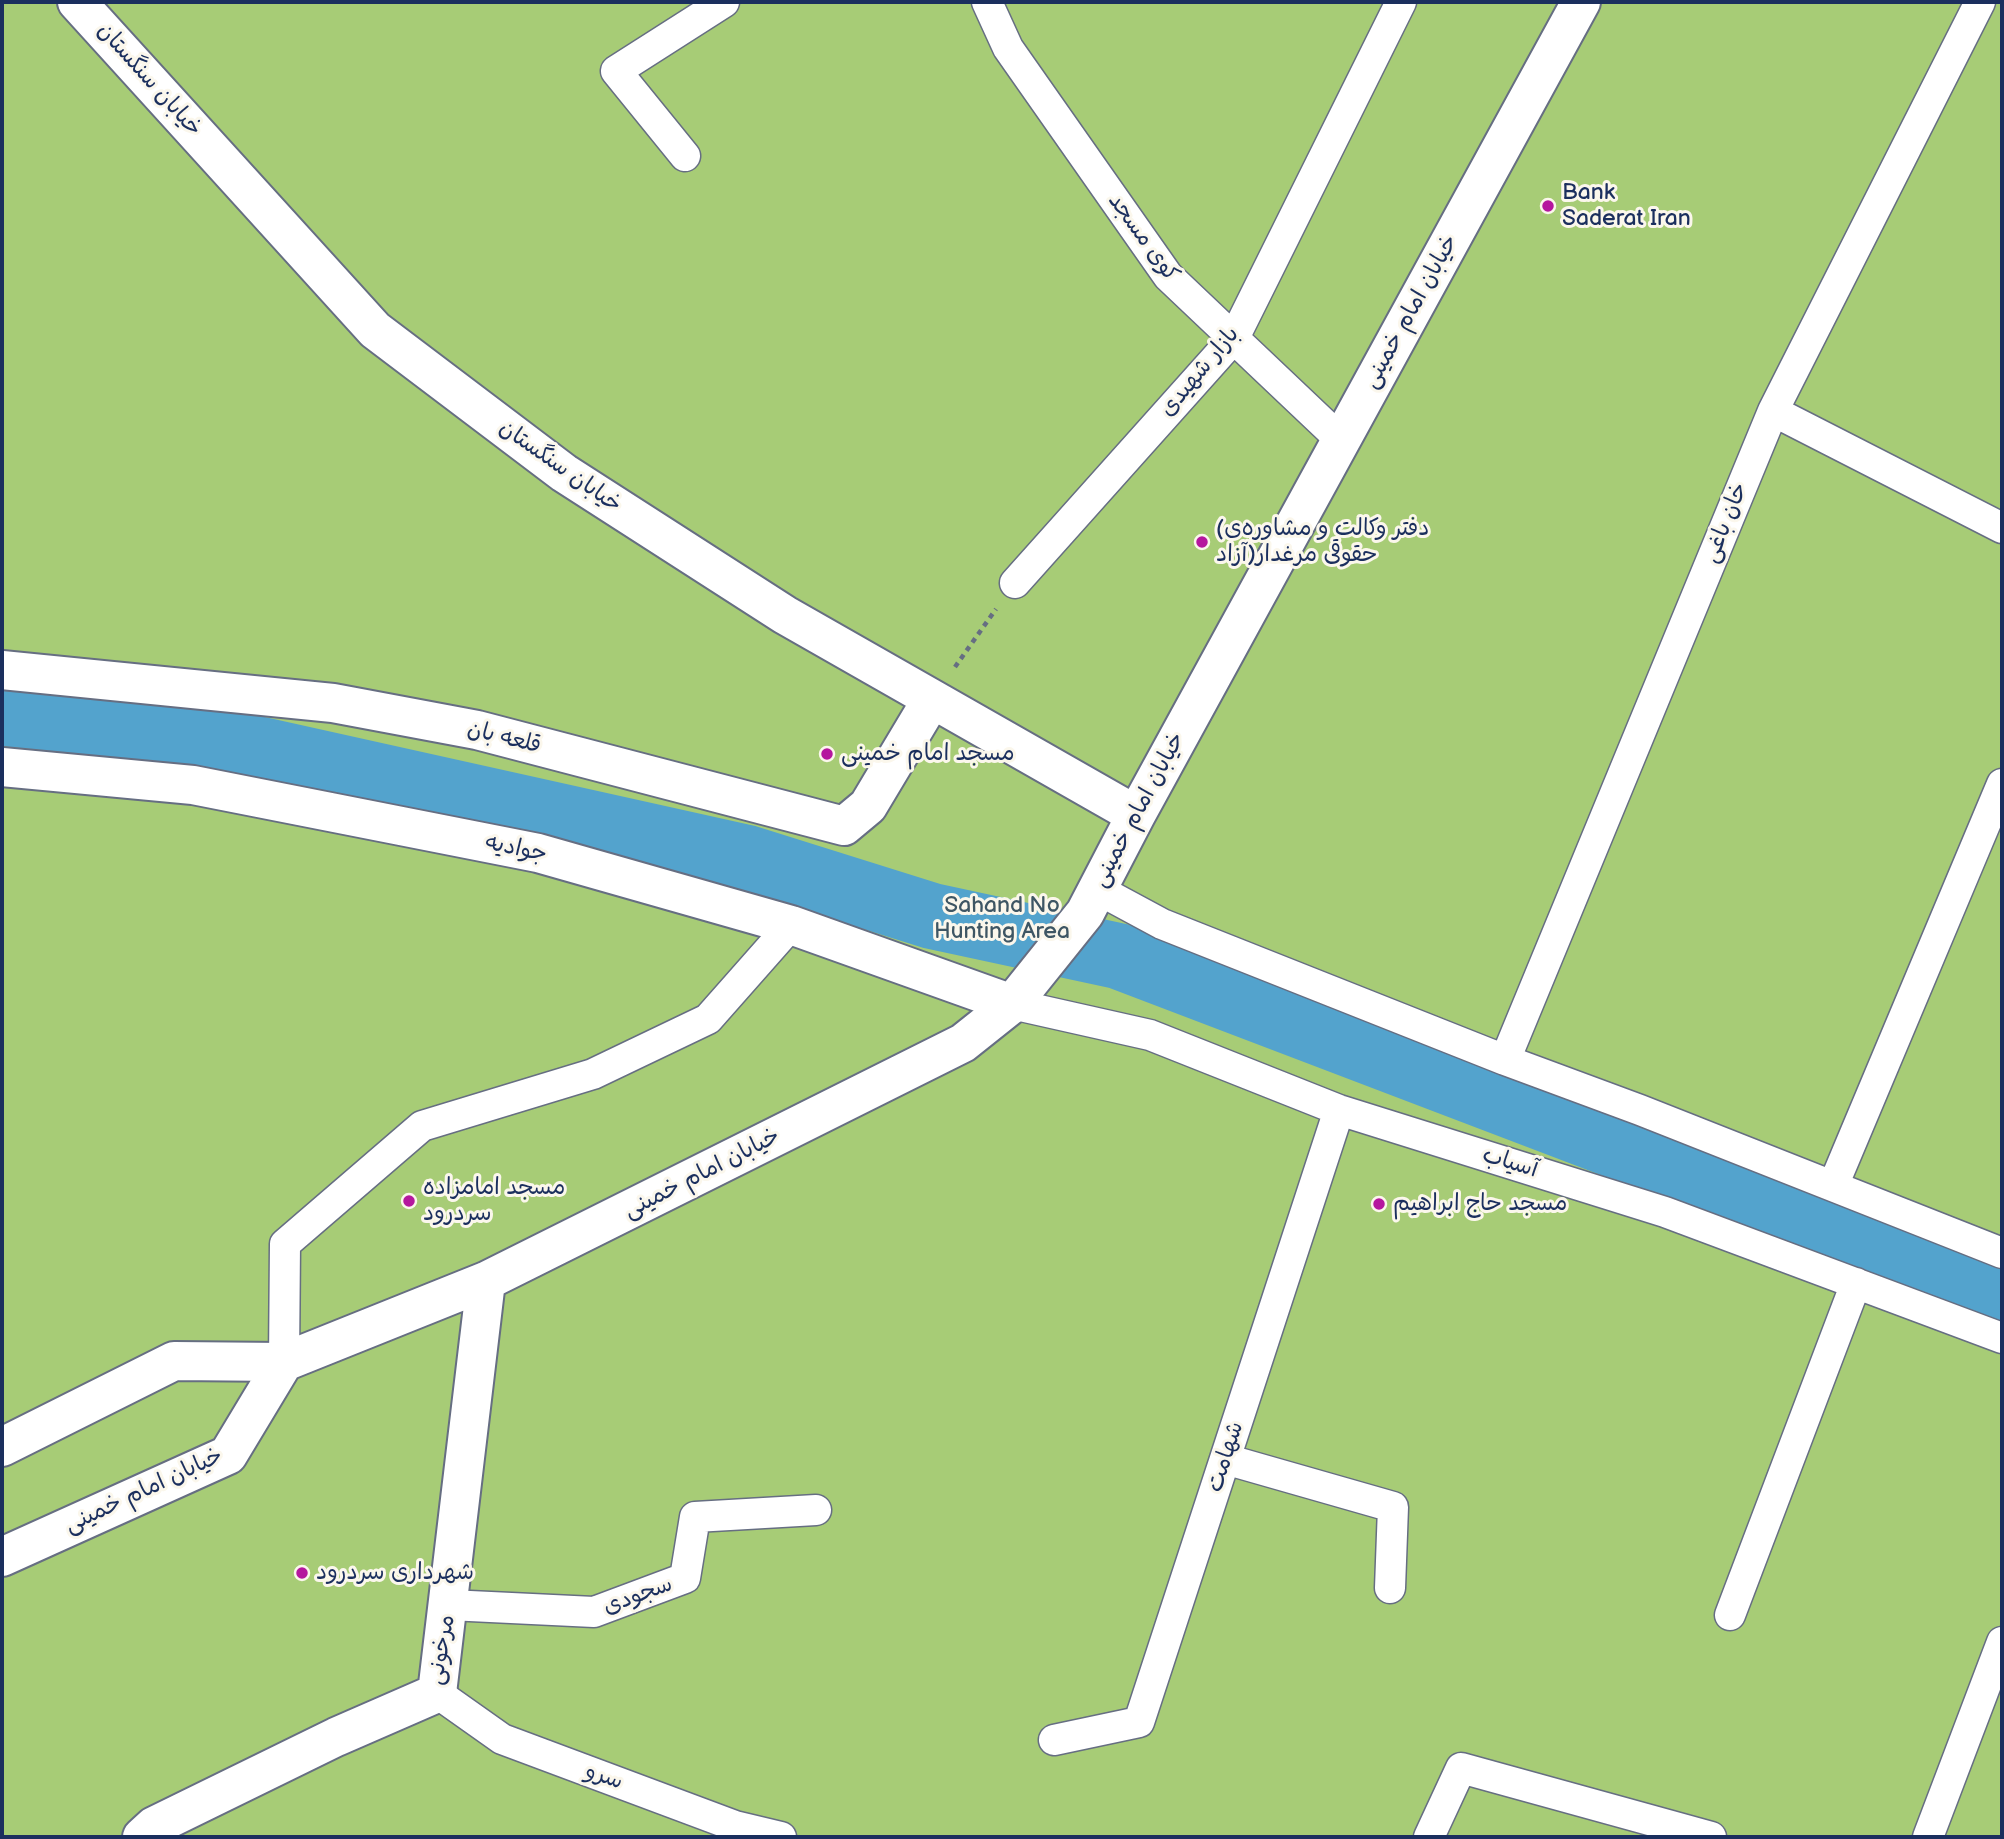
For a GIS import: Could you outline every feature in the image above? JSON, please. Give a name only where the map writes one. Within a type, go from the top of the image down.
[{"type":"street","name":"خیابان سنگستان","points":[[77,2],[375,330],[564,473],[785,615],[1136,814]]},
{"type":"street","points":[[685,156],[616,71],[724,2]]},
{"type":"street","name":"کوی مسجد","points":[[987,2],[1009,48],[1168,276],[1341,440]]},
{"type":"street","name":"بازار شهیدی","points":[[1015,583],[1234,338],[1401,2]]},
{"type":"street","name":"خیابان امام خمینی","points":[[2,1447],[174,1361],[284,1362],[486,1282],[963,1043],[1012,1004],[1091,901],[1136,814],[1581,2]]},
{"type":"street","name":"خان باغی","points":[[1505,1060],[1773,411],[1980,2]]},
{"type":"street","points":[[1773,411],[2002,528]]},
{"type":"street","name":"قلعه بان","points":[[2,670],[333,703],[477,730],[844,826],[868,806],[932,699]]},
{"type":"street","name":"جوادیه","points":[[2,767],[193,785],[538,853],[791,925],[1012,1004]]},
{"type":"street","points":[[1833,1186],[2002,784]]},
{"type":"street","points":[[1091,901],[1162,924],[2002,1253]]},
{"type":"street","points":[[284,1362],[285,1244],[422,1126],[593,1074],[708,1019],[791,925]]},
{"type":"street","name":"آسیاب","points":[[1012,1004],[1150,1035],[1339,1110],[1665,1212],[2002,1338]]},
{"type":"street","name":"شهامت","points":[[1055,1740],[1139,1722],[1339,1110]]},
{"type":"street","name":"مرخونی","points":[[142,1837],[154,1826],[336,1737],[438,1693],[486,1282]]},
{"type":"street","points":[[1730,1615],[1856,1283]]},
{"type":"street","name":"خیابان امام خمینی","points":[[2,1557],[228,1455],[284,1362]]},
{"type":"street","points":[[1225,1459],[1392,1507],[1390,1588]]},
{"type":"street","name":"سجودی","points":[[449,1605],[594,1612],[685,1578],[695,1517],[816,1510]]},
{"type":"street","points":[[1928,1837],[2002,1642]]},
{"type":"street","name":"سرو","points":[[438,1693],[502,1739],[736,1826],[781,1837]]},
{"type":"street","points":[[1429,1837],[1461,1768],[1711,1837]]},
{"type":"path","points":[[932,699],[1015,583]]},
{"type":"green space","name":"Sahand No Hunting Area","points":[[2,2],[2002,2],[2002,1837],[2,1837]]},
{"type":"waterway","points":[[2,713],[171,730],[747,858],[932,916],[1118,956],[1835,1229],[2002,1296]]},
{"type":"place","name":"Bank Saderat Iran","points":[[1548,206]]},
{"type":"place","name":"(دفتر وکالت و مشاوره‌ی حقوقی مرغدار(آزاد","points":[[1202,542]]},
{"type":"place","name":"مسجد امام خمینی","points":[[827,754]]},
{"type":"place","name":"مسجد امامزاده سردرود","points":[[409,1201]]},
{"type":"place","name":"مسجد حاج ابراهیم","points":[[1379,1204]]},
{"type":"place","name":"شهرداری سردرود","points":[[302,1573]]}]
